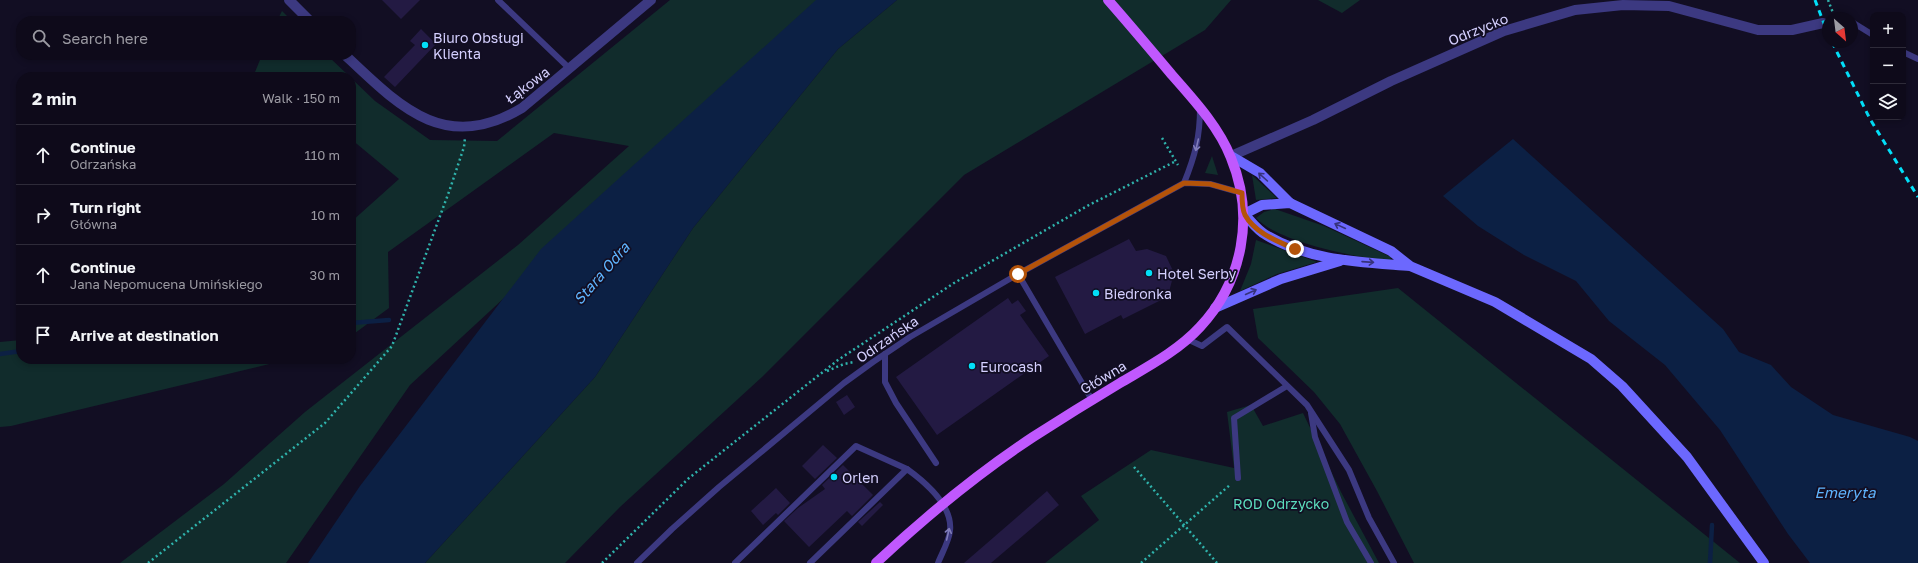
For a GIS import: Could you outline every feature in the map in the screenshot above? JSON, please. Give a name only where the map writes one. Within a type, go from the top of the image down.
[{"type":"main road","name":"Główna","points":[[876,563],[942,504],[994,464],[1092,400],[1154,362],[1187,339],[1199,328],[1215,308],[1227,287],[1238,262],[1244,214],[1242,193],[1231,156],[1200,106],[1108,0]]},
{"type":"main road","points":[[1231,156],[1260,173],[1290,203],[1391,251],[1410,266],[1495,302],[1591,359],[1627,391],[1686,457],[1764,563]]},
{"type":"main road","points":[[1290,203],[1262,205],[1244,214],[1256,227],[1273,239],[1295,249],[1343,260],[1410,266]]},
{"type":"main road","points":[[1215,308],[1281,279],[1343,260]]},
{"type":"street","points":[[289,0],[305,16]]},
{"type":"street","name":"Łąkowa","points":[[350,60],[375,84],[406,108],[434,123],[451,127],[466,128],[479,126],[509,116],[522,108],[651,0]]},
{"type":"street","name":"Odrzycko","points":[[1231,156],[1313,120],[1391,81],[1504,32],[1575,10],[1623,5],[1669,6],[1758,30],[1792,30],[1822,24]]},
{"type":"lane","points":[[498,0],[570,69]]},
{"type":"lane","points":[[1858,26],[1870,33]]},
{"type":"lane","points":[[1906,53],[1918,59]]},
{"type":"lane","points":[[1200,106],[1198,146],[1184,183],[1210,184],[1242,193]]},
{"type":"lane","name":"Odrzańska","points":[[637,563],[672,529],[725,482],[844,382],[910,337],[1018,274],[1184,183]]},
{"type":"lane","points":[[1018,274],[1092,400]]},
{"type":"lane","points":[[1187,339],[1202,346],[1227,327],[1311,410],[1349,470],[1369,518],[1394,563]]},
{"type":"lane","points":[[885,354],[885,382],[900,410],[936,463]]},
{"type":"lane","points":[[1238,478],[1234,418],[1287,386]]},
{"type":"lane","points":[[1311,410],[1315,437],[1347,522],[1371,563]]},
{"type":"lane","points":[[735,563],[856,446],[907,469],[926,483],[942,504],[948,515],[950,531],[938,563]]},
{"type":"lane","points":[[810,563],[907,469]]},
{"type":"path","points":[[1828,0],[1833,12]]},
{"type":"path","points":[[148,563],[324,423],[392,346],[450,189],[464,147],[466,128]]},
{"type":"path","points":[[1162,138],[1178,165]]},
{"type":"path","points":[[602,563],[689,478],[838,360],[960,280],[1084,208],[1176,161]]},
{"type":"path","points":[[1134,467],[1217,563]]},
{"type":"path","points":[[1140,563],[1238,478]]},
{"type":"green space","points":[[670,0],[836,0],[555,251],[410,385],[286,563],[120,563],[224,484],[305,412],[518,245],[629,146],[554,133],[388,252],[389,308],[356,332],[356,218],[399,179],[356,143],[356,83],[375,101],[430,140],[497,141]]},
{"type":"green space","points":[[897,0],[1231,0],[1205,30],[964,175],[762,377],[620,507],[565,563],[425,563],[595,377],[693,228],[838,49]]},
{"type":"green space","points":[[1318,0],[1360,0],[1342,13]]},
{"type":"green space","points":[[282,11],[287,16],[280,16]]},
{"type":"green space","points":[[260,60],[332,60],[345,72],[255,72]]},
{"type":"green space","points":[[1212,156],[1218,175],[1205,173]]},
{"type":"green space","points":[[1252,175],[1277,198],[1256,200]]},
{"type":"green space","points":[[1275,209],[1324,226],[1391,257],[1390,261],[1339,252],[1300,242],[1267,227],[1256,218],[1264,212]]},
{"type":"green space","points":[[1256,240],[1317,262],[1277,274],[1240,291],[1251,264]]},
{"type":"green space","points":[[1398,288],[1740,563],[1414,563],[1340,424],[1314,392],[1258,338],[1253,309]]},
{"type":"green space","points":[[16,340],[16,364],[269,364],[11,426],[0,427],[0,342]]},
{"type":"green space","name":"ROD Odrzycko","points":[[1251,405],[1263,426],[1303,413],[1341,492],[1379,563],[1045,563],[1099,520],[1081,496],[1151,450],[1234,468],[1227,412]]},
{"type":"water","name":"Stara Odra","points":[[816,0],[897,0],[838,49],[693,228],[595,377],[425,563],[308,563],[360,486],[541,249]]},
{"type":"water","name":"Emeryta","points":[[1513,139],[1723,329],[1739,352],[1771,365],[1791,387],[1833,415],[1910,437],[1918,441],[1918,563],[1810,563],[1788,534],[1720,430],[1665,365],[1609,321],[1576,281],[1524,255],[1478,226],[1443,196]]},
{"type":"building","points":[[382,0],[420,0],[401,19]]},
{"type":"building","points":[[421,29],[436,44],[395,87],[384,77],[415,45],[410,41]]},
{"type":"building","points":[[1129,239],[1136,251],[1147,249],[1166,256],[1174,273],[1169,292],[1161,300],[1123,319],[1121,315],[1085,334],[1055,277]]},
{"type":"building","name":"Eurocash","points":[[1008,298],[1012,304],[1018,300],[1026,311],[1020,315],[1049,356],[937,435],[896,377]]},
{"type":"building","points":[[847,395],[855,407],[844,415],[836,402]]},
{"type":"building","points":[[823,445],[837,458],[815,479],[802,466]]},
{"type":"building","points":[[843,465],[873,495],[852,516],[847,511],[809,547],[784,521],[798,508],[825,489],[822,485]]},
{"type":"building","points":[[776,488],[790,503],[778,515],[776,513],[763,525],[751,511]]},
{"type":"building","points":[[1047,491],[1059,505],[991,563],[964,563]]},
{"type":"building","points":[[880,502],[883,505],[862,526],[858,522]]},
{"type":"waterway","points":[[356,323],[389,320]]},
{"type":"waterway","points":[[0,354],[16,352]]},
{"type":"waterway","points":[[1710,563],[1712,525]]},
{"type":"railway","points":[[1815,0],[1822,18]]},
{"type":"railway","points":[[1835,48],[1870,119],[1918,197]]},
{"type":"place","name":"Biuro Obsługi Klienta","points":[[425,45]]},
{"type":"place","name":"Hotel Serby","points":[[1149,273]]},
{"type":"place","name":"Biedronka","points":[[1096,293]]},
{"type":"place","name":"Eurocash","points":[[972,366]]},
{"type":"place","name":"Orlen","points":[[834,477]]},
{"type":"route","points":[[1018,274],[1184,183],[1197,182],[1210,184],[1242,193],[1244,214],[1256,227],[1265,235],[1295,249]]}]
